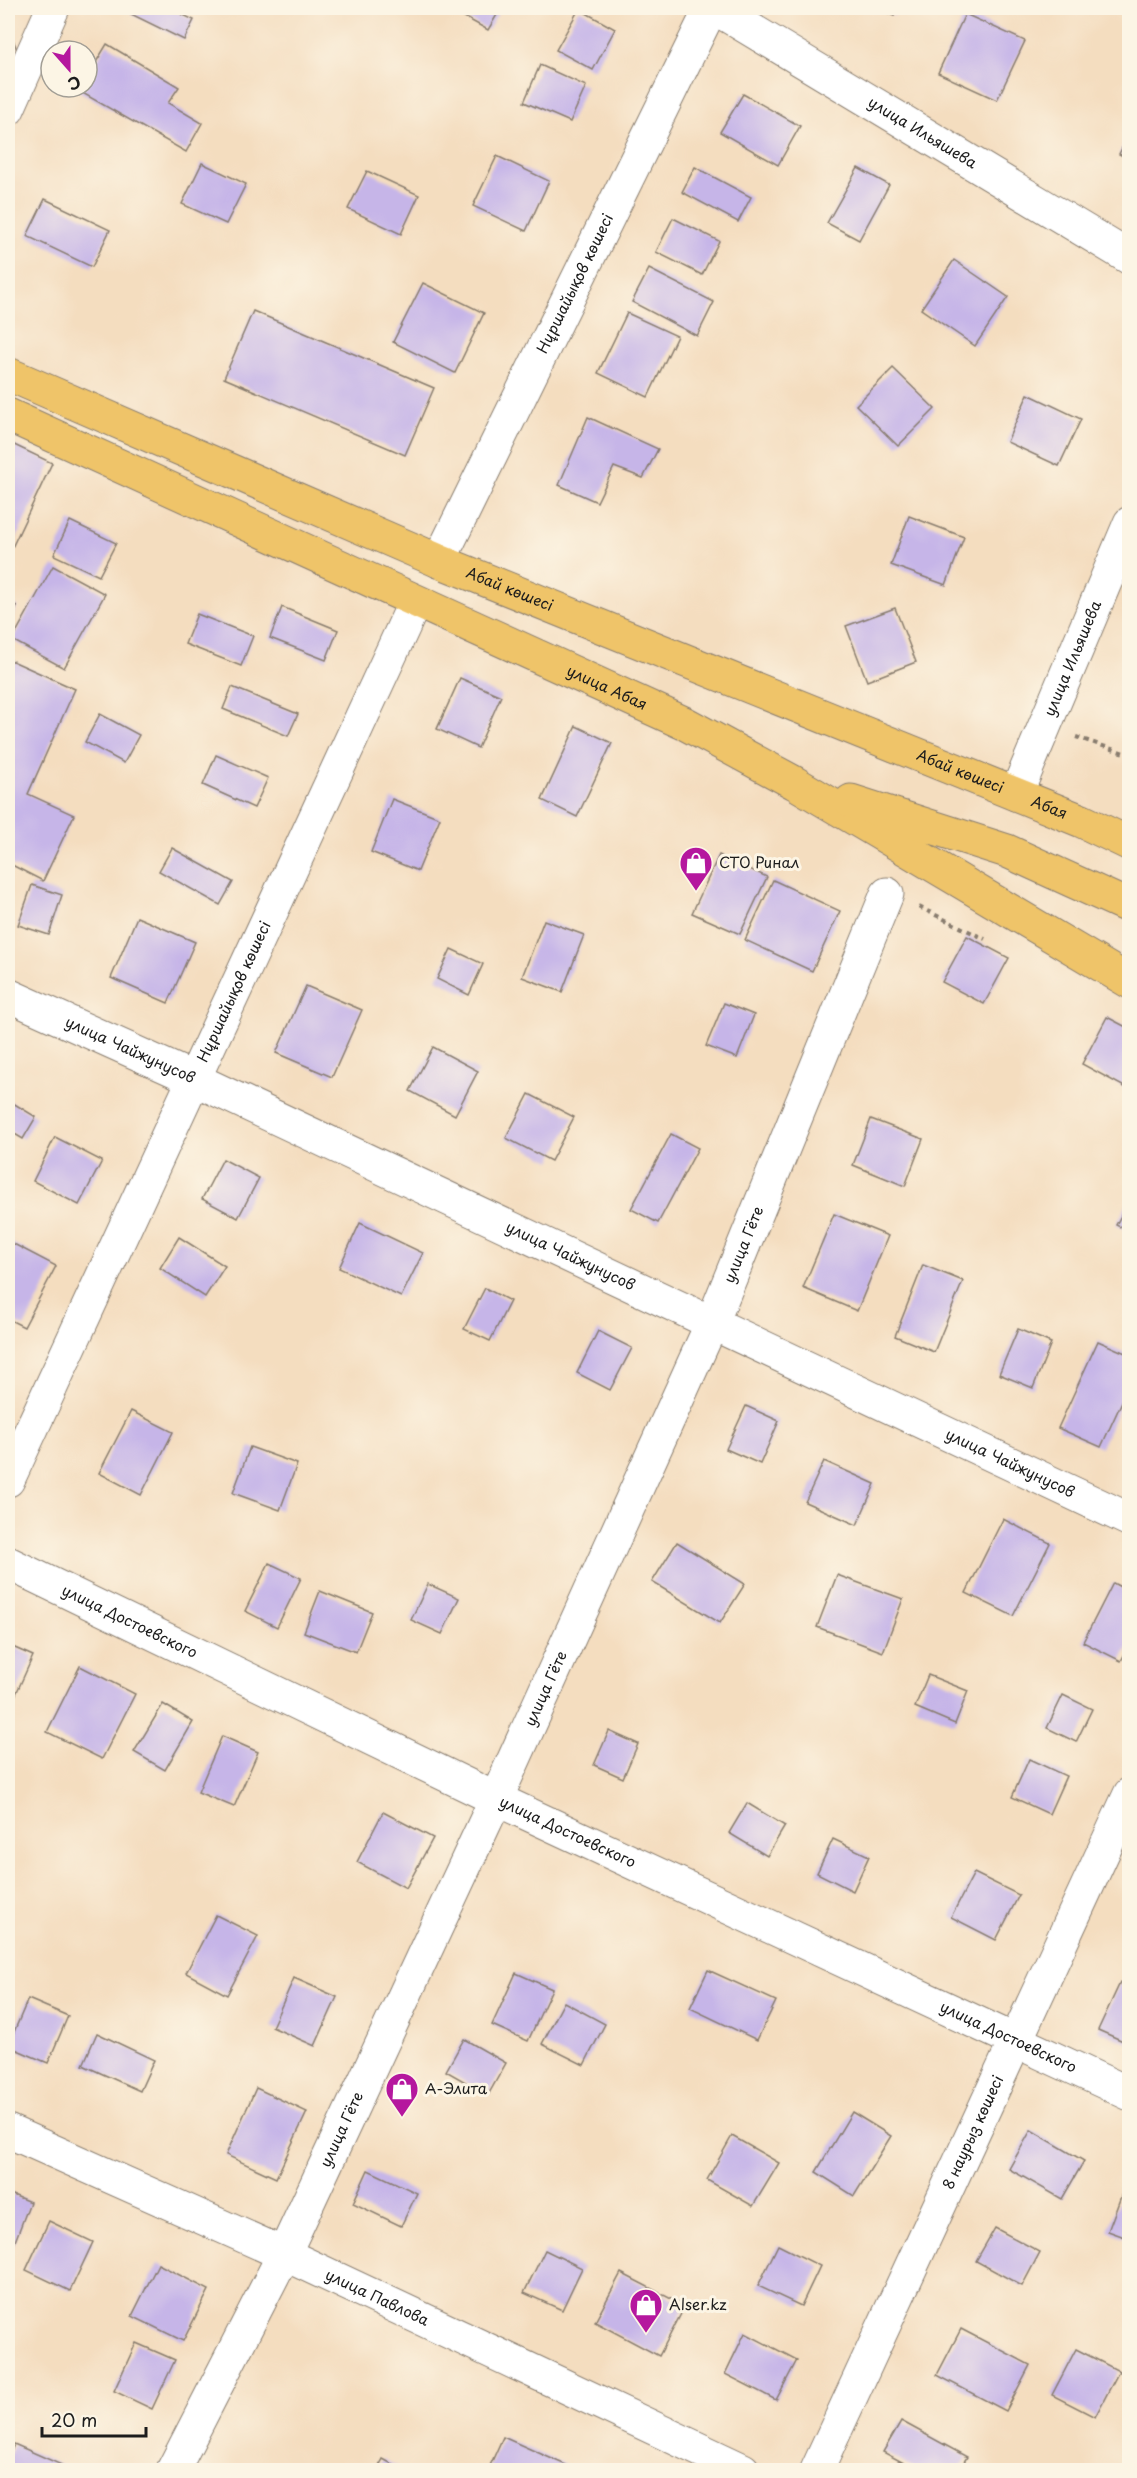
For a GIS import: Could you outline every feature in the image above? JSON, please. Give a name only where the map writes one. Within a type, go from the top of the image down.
[{"type":"main road","name":"Абай көшесі","points":[[8,374],[439,561],[1016,794]]},
{"type":"main road","points":[[8,415],[415,602]]},
{"type":"main road","name":"улица Абая","points":[[415,602],[686,724],[795,783]]},
{"type":"main road","points":[[795,783],[1007,851],[1130,907]]},
{"type":"main road","points":[[795,783],[1130,982]]},
{"type":"main road","name":"Абая","points":[[1016,794],[1082,821]]},
{"type":"main road","points":[[1082,821],[1130,831]]},
{"type":"main road","points":[[1082,821],[1130,844]]},
{"type":"street","points":[[8,109],[53,8]]},
{"type":"street","name":"улица Ильяшева","points":[[713,8],[1130,258]]},
{"type":"street","name":"Нұршайықов көшесі","points":[[439,561],[713,8]]},
{"type":"street","name":"улица Ильяшева","points":[[1016,794],[1130,523]]},
{"type":"street","name":"Нұршайықов көшесі","points":[[8,1480],[192,1078],[415,602]]},
{"type":"street","name":"улица Гёте","points":[[173,2470],[284,2254],[496,1799],[712,1323],[887,894]]},
{"type":"street","name":"улица Чайжунусов","points":[[8,995],[192,1078],[1130,1520]]},
{"type":"street","name":"улица Достоевского","points":[[8,1563],[496,1799],[1130,2094]]},
{"type":"street","name":"8 наурыз көшесі","points":[[817,2470],[1130,1794]]},
{"type":"street","name":"улица Павлова","points":[[8,2130],[284,2254],[743,2470]]},
{"type":"path","points":[[1045,726],[1130,755]]},
{"type":"building","points":[[135,8],[169,8],[194,20],[184,40],[131,14]]},
{"type":"building","points":[[448,8],[501,8],[488,30]]},
{"type":"building","points":[[876,8],[898,8],[894,16]]},
{"type":"building","points":[[579,9],[615,29],[593,70],[556,50]]},
{"type":"building","points":[[965,14],[1025,41],[997,100],[938,73]]},
{"type":"building","points":[[8,26],[20,58],[8,62]]},
{"type":"building","points":[[107,44],[179,87],[168,103],[202,123],[186,152],[93,99],[99,99],[99,57]]},
{"type":"building","points":[[540,65],[586,86],[570,122],[524,102]]},
{"type":"building","points":[[743,94],[800,126],[778,165],[720,132]]},
{"type":"building","points":[[1130,133],[1130,160],[1119,154]]},
{"type":"building","points":[[497,156],[549,181],[526,231],[473,206]]},
{"type":"building","points":[[202,163],[246,184],[226,224],[182,204]]},
{"type":"building","points":[[695,167],[751,197],[738,222],[682,192]]},
{"type":"building","points":[[858,168],[889,185],[859,240],[827,223]]},
{"type":"building","points":[[367,171],[419,195],[401,234],[348,209]]},
{"type":"building","points":[[45,199],[110,230],[92,267],[27,236]]},
{"type":"building","points":[[673,218],[719,241],[702,275],[656,252]]},
{"type":"building","points":[[954,260],[1008,297],[975,346],[921,309]]},
{"type":"building","points":[[649,269],[714,302],[697,336],[632,302]]},
{"type":"building","points":[[423,283],[484,313],[455,373],[393,342]]},
{"type":"building","points":[[253,311],[434,388],[405,455],[224,378]]},
{"type":"building","points":[[627,313],[677,336],[648,397],[598,373]]},
{"type":"building","points":[[893,368],[935,409],[898,446],[856,405]]},
{"type":"building","points":[[1028,394],[1081,419],[1059,466],[1007,442]]},
{"type":"building","points":[[588,417],[658,449],[643,478],[614,467],[597,502],[559,485]]},
{"type":"building","points":[[8,442],[52,463],[8,556]]},
{"type":"building","points":[[909,516],[964,537],[946,585],[891,565]]},
{"type":"building","points":[[70,521],[116,543],[99,576],[54,555]]},
{"type":"building","points":[[53,566],[105,594],[64,668],[12,640]]},
{"type":"building","points":[[8,602],[17,606],[8,628]]},
{"type":"building","points":[[282,607],[338,630],[326,660],[270,638]]},
{"type":"building","points":[[895,608],[916,662],[867,681],[846,626]]},
{"type":"building","points":[[197,614],[253,636],[241,666],[185,644]]},
{"type":"building","points":[[8,659],[75,689],[28,794],[74,815],[43,881],[8,863]]},
{"type":"building","points":[[460,678],[501,696],[478,748],[437,729]]},
{"type":"building","points":[[232,687],[298,714],[288,736],[223,709]]},
{"type":"building","points":[[100,714],[139,735],[124,763],[85,742]]},
{"type":"building","points":[[576,726],[612,743],[577,817],[542,800]]},
{"type":"building","points":[[216,755],[268,778],[254,808],[203,785]]},
{"type":"building","points":[[392,799],[440,818],[418,871],[371,852]]},
{"type":"building","points":[[172,848],[233,882],[220,905],[159,871]]},
{"type":"building","points":[[719,855],[767,877],[740,934],[692,913]]},
{"type":"building","points":[[773,880],[840,911],[812,971],[745,940]]},
{"type":"building","points":[[32,885],[62,895],[49,935],[18,925]]},
{"type":"building","points":[[137,917],[195,942],[168,1003],[111,978]]},
{"type":"building","points":[[544,920],[584,935],[562,992],[522,977]]},
{"type":"building","points":[[967,936],[1009,958],[984,1004],[942,982]]},
{"type":"building","points":[[451,949],[483,964],[469,995],[437,979]]},
{"type":"building","points":[[306,986],[362,1010],[332,1077],[276,1053]]},
{"type":"building","points":[[724,1003],[754,1015],[737,1058],[706,1046]]},
{"type":"building","points":[[1107,1017],[1130,1029],[1130,1090],[1082,1064]]},
{"type":"building","points":[[433,1047],[478,1071],[455,1115],[410,1091]]},
{"type":"building","points":[[529,1094],[574,1117],[551,1161],[506,1138]]},
{"type":"building","points":[[8,1100],[36,1117],[23,1139],[8,1130]]},
{"type":"building","points":[[871,1119],[923,1139],[905,1186],[853,1165]]},
{"type":"building","points":[[671,1134],[698,1148],[658,1223],[631,1209]]},
{"type":"building","points":[[55,1137],[102,1161],[79,1205],[33,1181]]},
{"type":"building","points":[[223,1159],[259,1178],[238,1218],[202,1199]]},
{"type":"building","points":[[1130,1199],[1130,1232],[1116,1225]]},
{"type":"building","points":[[834,1214],[888,1236],[857,1311],[803,1288]]},
{"type":"building","points":[[360,1223],[423,1253],[401,1297],[339,1268]]},
{"type":"building","points":[[179,1237],[225,1266],[205,1297],[160,1268]]},
{"type":"building","points":[[8,1241],[56,1266],[24,1327],[8,1319]]},
{"type":"building","points":[[923,1265],[963,1281],[934,1352],[895,1336]]},
{"type":"building","points":[[485,1288],[510,1301],[490,1341],[464,1329]]},
{"type":"building","points":[[1018,1329],[1051,1343],[1033,1388],[999,1374]]},
{"type":"building","points":[[598,1331],[632,1348],[610,1390],[577,1373]]},
{"type":"building","points":[[1098,1341],[1130,1355],[1130,1384],[1101,1447],[1058,1428]]},
{"type":"building","points":[[746,1406],[779,1421],[760,1464],[726,1449]]},
{"type":"building","points":[[131,1411],[173,1432],[141,1495],[99,1473]]},
{"type":"building","points":[[250,1447],[297,1464],[280,1510],[233,1493]]},
{"type":"building","points":[[824,1461],[875,1484],[857,1525],[805,1502]]},
{"type":"building","points":[[1003,1519],[1050,1543],[1013,1616],[966,1593]]},
{"type":"building","points":[[677,1542],[745,1584],[720,1623],[652,1582]]},
{"type":"building","points":[[269,1563],[301,1578],[277,1627],[245,1611]]},
{"type":"building","points":[[837,1575],[903,1599],[883,1652],[817,1627]]},
{"type":"building","points":[[1113,1583],[1130,1592],[1130,1644],[1121,1661],[1083,1642]]},
{"type":"building","points":[[428,1584],[459,1598],[442,1634],[411,1620]]},
{"type":"building","points":[[320,1591],[372,1612],[356,1652],[304,1632]]},
{"type":"building","points":[[8,1645],[33,1656],[11,1705],[8,1703]]},
{"type":"building","points":[[80,1666],[135,1694],[102,1759],[47,1732]]},
{"type":"building","points":[[928,1675],[968,1691],[955,1724],[915,1707]]},
{"type":"building","points":[[1063,1695],[1092,1709],[1076,1742],[1047,1728]]},
{"type":"building","points":[[163,1704],[193,1722],[165,1770],[134,1752]]},
{"type":"building","points":[[609,1731],[638,1744],[623,1778],[594,1765]]},
{"type":"building","points":[[222,1736],[258,1752],[234,1807],[198,1792]]},
{"type":"building","points":[[1029,1759],[1066,1776],[1049,1814],[1012,1797]]},
{"type":"building","points":[[747,1803],[785,1826],[767,1856],[729,1833]]},
{"type":"building","points":[[383,1812],[433,1838],[406,1888],[357,1862]]},
{"type":"building","points":[[833,1839],[869,1856],[853,1891],[817,1873]]},
{"type":"building","points":[[974,1873],[1019,1895],[996,1940],[951,1917]]},
{"type":"building","points":[[216,1915],[258,1936],[227,1995],[186,1973]]},
{"type":"building","points":[[708,1970],[776,2001],[757,2040],[690,2008]]},
{"type":"building","points":[[516,1973],[552,1989],[528,2041],[492,2025]]},
{"type":"building","points":[[294,1978],[337,1997],[315,2046],[272,2027]]},
{"type":"building","points":[[1120,1983],[1130,1987],[1130,2044],[1098,2030]]},
{"type":"building","points":[[28,1999],[68,2016],[48,2063],[8,2046]]},
{"type":"building","points":[[564,2002],[605,2024],[584,2065],[542,2044]]},
{"type":"building","points":[[97,2033],[154,2060],[140,2091],[83,2065]]},
{"type":"building","points":[[464,2039],[506,2063],[488,2095],[446,2071]]},
{"type":"building","points":[[256,2088],[307,2112],[276,2178],[226,2155]]},
{"type":"building","points":[[852,2112],[891,2136],[854,2196],[816,2172]]},
{"type":"building","points":[[1031,2130],[1084,2161],[1062,2199],[1009,2169]]},
{"type":"building","points":[[732,2136],[779,2163],[753,2206],[707,2180]]},
{"type":"building","points":[[368,2170],[417,2193],[401,2226],[353,2203]]},
{"type":"building","points":[[1126,2183],[1130,2184],[1130,2239],[1108,2231]]},
{"type":"building","points":[[8,2193],[30,2202],[8,2260]]},
{"type":"building","points":[[49,2221],[93,2242],[70,2291],[26,2270]]},
{"type":"building","points":[[995,2228],[1040,2252],[1022,2286],[976,2261]]},
{"type":"building","points":[[778,2245],[820,2266],[801,2306],[758,2286]]},
{"type":"building","points":[[545,2250],[582,2268],[562,2310],[524,2293]]},
{"type":"building","points":[[158,2264],[209,2290],[183,2341],[132,2316]]},
{"type":"building","points":[[621,2273],[685,2306],[659,2356],[595,2322]]},
{"type":"building","points":[[961,2329],[1030,2365],[1006,2411],[937,2375]]},
{"type":"building","points":[[745,2333],[797,2360],[776,2400],[725,2374]]},
{"type":"building","points":[[136,2343],[175,2360],[152,2409],[114,2391]]},
{"type":"building","points":[[1076,2349],[1119,2371],[1095,2417],[1052,2395]]},
{"type":"building","points":[[901,2421],[967,2457],[959,2470],[917,2470],[883,2452]]},
{"type":"building","points":[[503,2437],[577,2470],[488,2470]]},
{"type":"building","points":[[14,2444],[64,2466],[62,2470],[8,2470],[8,2459]]},
{"type":"building","points":[[383,2459],[403,2470],[377,2470]]},
{"type":"place","name":"СТО Ринал","points":[[696,892]]},
{"type":"place","name":"А-Элита","points":[[402,2118]]},
{"type":"place","name":"Alser.kz","points":[[646,2334]]}]
